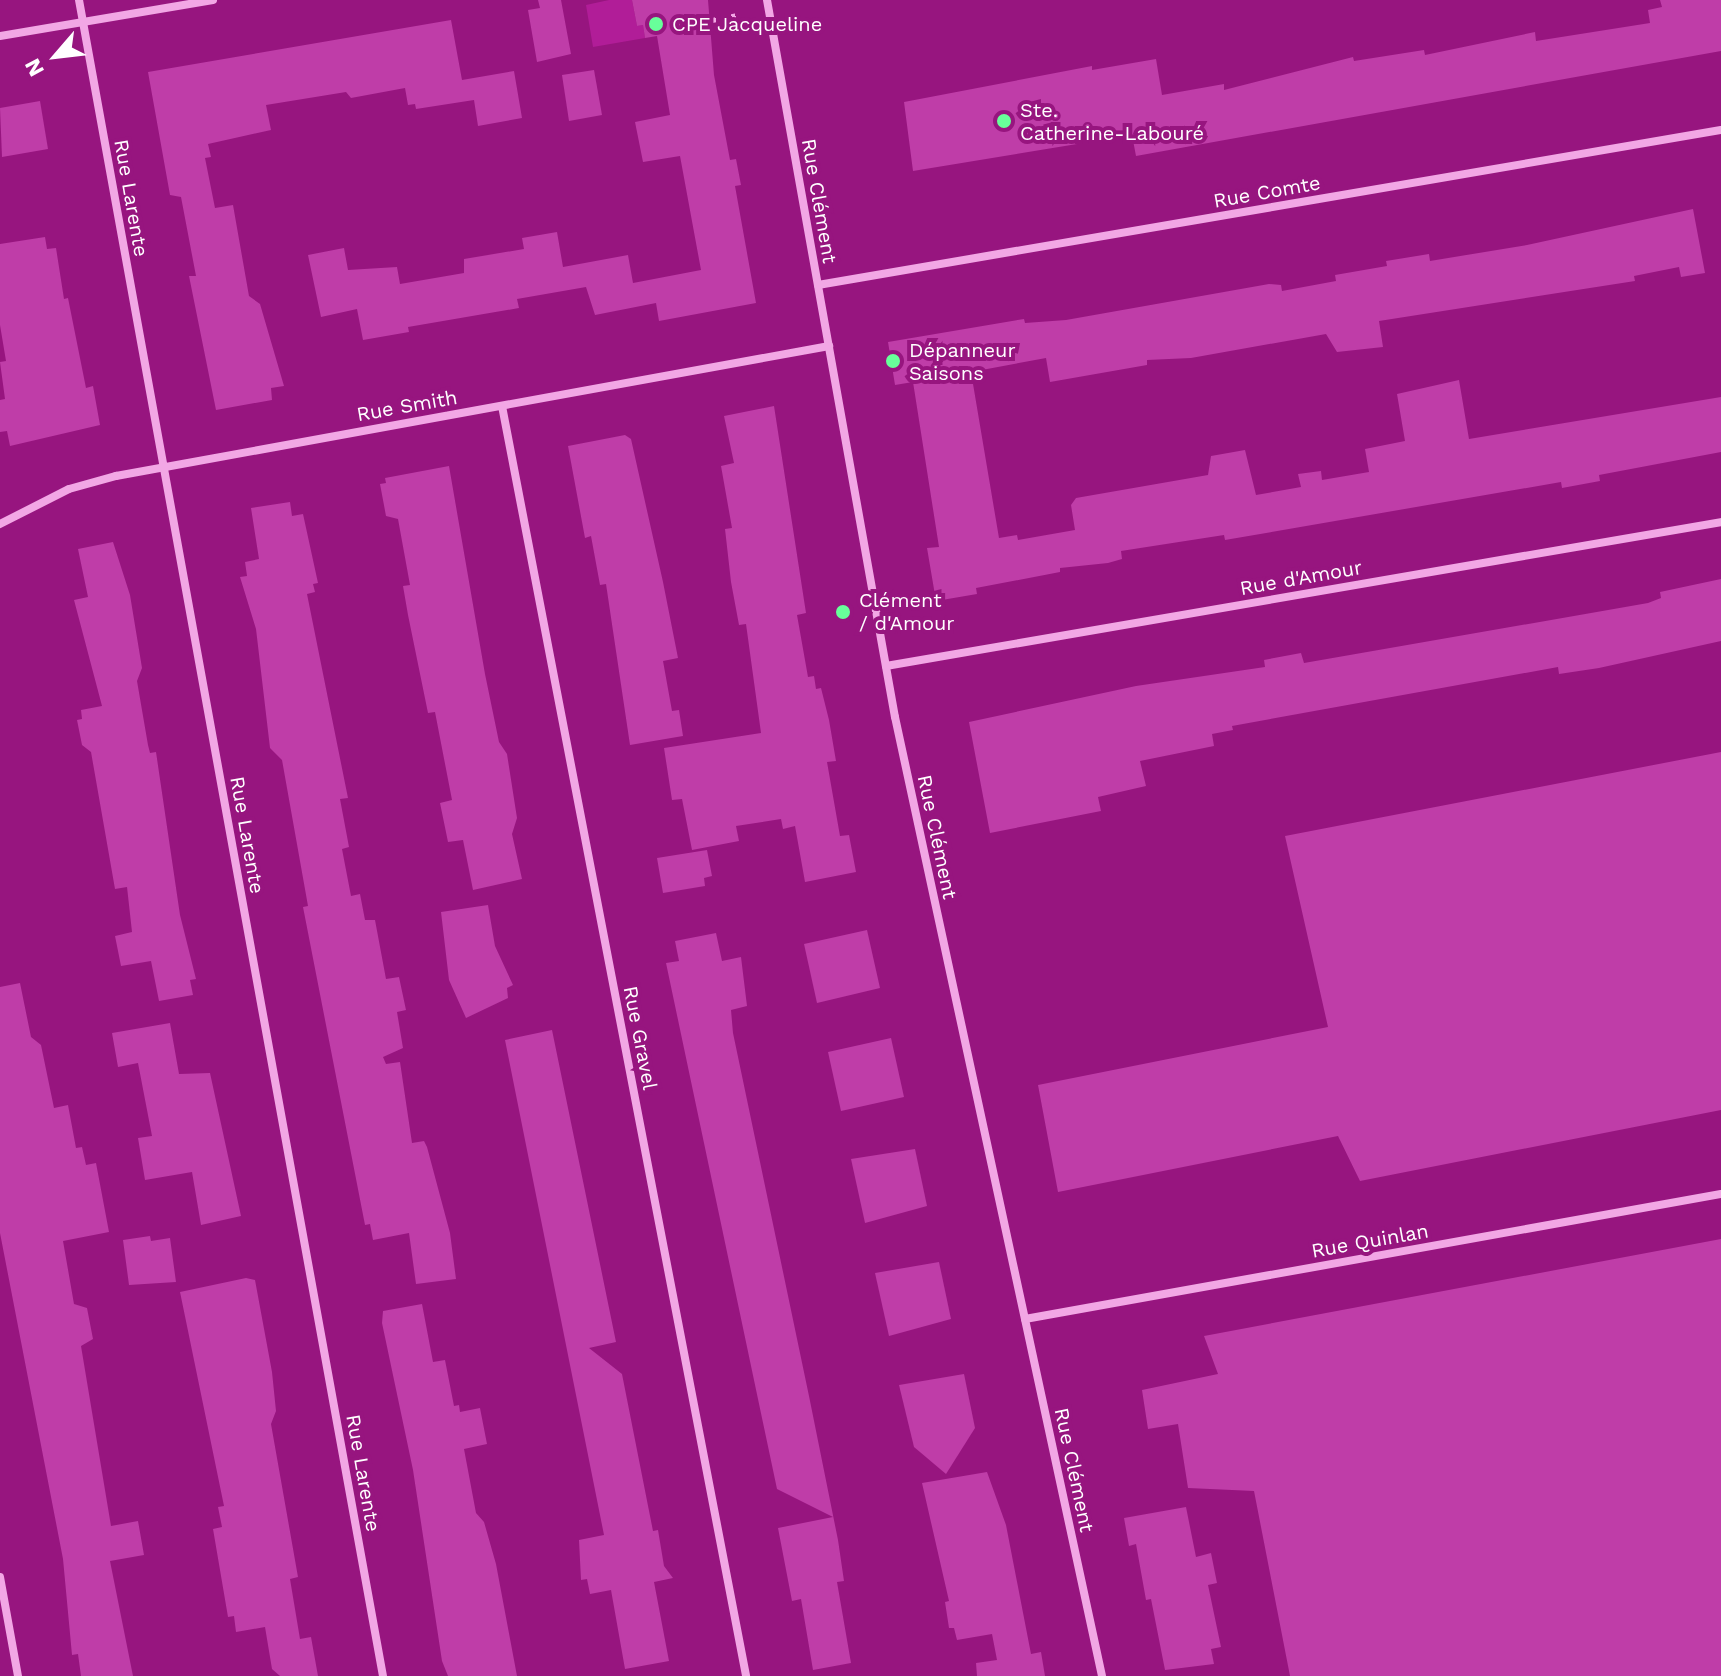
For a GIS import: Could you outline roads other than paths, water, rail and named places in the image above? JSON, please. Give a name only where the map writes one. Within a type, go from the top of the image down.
[{"type":"street","name":"Rue Larente","points":[[79,0],[383,1676]]},
{"type":"street","points":[[0,36],[213,0]]},
{"type":"street","name":"Rue Clément","points":[[767,0],[886,666],[1102,1676]]},
{"type":"street","name":"Rue Comte","points":[[818,285],[1721,130]]},
{"type":"street","name":"Rue Smith","points":[[0,524],[69,489],[164,466],[829,346]]},
{"type":"street","name":"Rue Gravel","points":[[502,406],[746,1676]]},
{"type":"street","name":"Rue d'Amour","points":[[886,666],[1721,522]]},
{"type":"street","name":"Rue Quinlan","points":[[1025,1319],[1721,1194]]},
{"type":"street","points":[[0,1577],[18,1676]]},
{"type":"place","name":"CPE Jacqueline","points":[[656,24]]},
{"type":"place","name":"Ste. Catherine-Labouré","points":[[1004,121]]},
{"type":"place","name":"Dépanneur Saisons","points":[[893,361]]},
{"type":"place","name":"Clément / d'Amour","points":[[843,612]]}]
